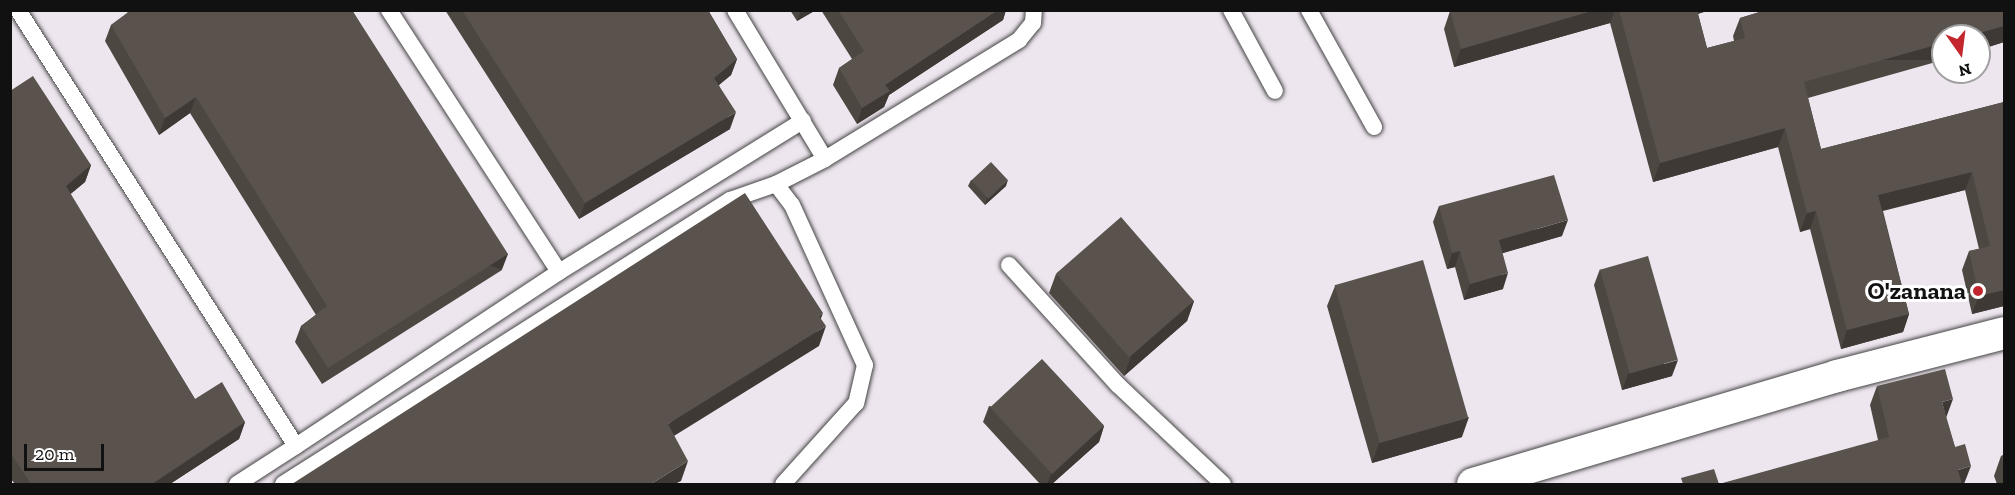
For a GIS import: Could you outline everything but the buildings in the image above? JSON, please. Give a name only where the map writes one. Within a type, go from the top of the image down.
[{"type":"street","points":[[1473,484],[1837,376],[2004,333]]},
{"type":"lane","points":[[18,10],[296,447]]},
{"type":"lane","points":[[388,10],[559,272]]},
{"type":"lane","points":[[735,10],[825,159]]},
{"type":"lane","points":[[283,484],[730,200],[776,184],[825,159],[1019,40],[1033,23],[1034,10]]},
{"type":"lane","points":[[1231,10],[1275,91]]},
{"type":"lane","points":[[1309,10],[1374,128]]},
{"type":"lane","points":[[237,484],[559,272],[803,121]]},
{"type":"lane","points":[[776,184],[792,206],[865,365],[856,403],[783,484]]},
{"type":"lane","points":[[1009,265],[1118,385],[1223,484]]},
{"type":"shaded area","points":[[10,11],[2004,11],[2004,484],[11,484]]},
{"type":"place","name":"O'zanana","points":[[1978,291]]}]
